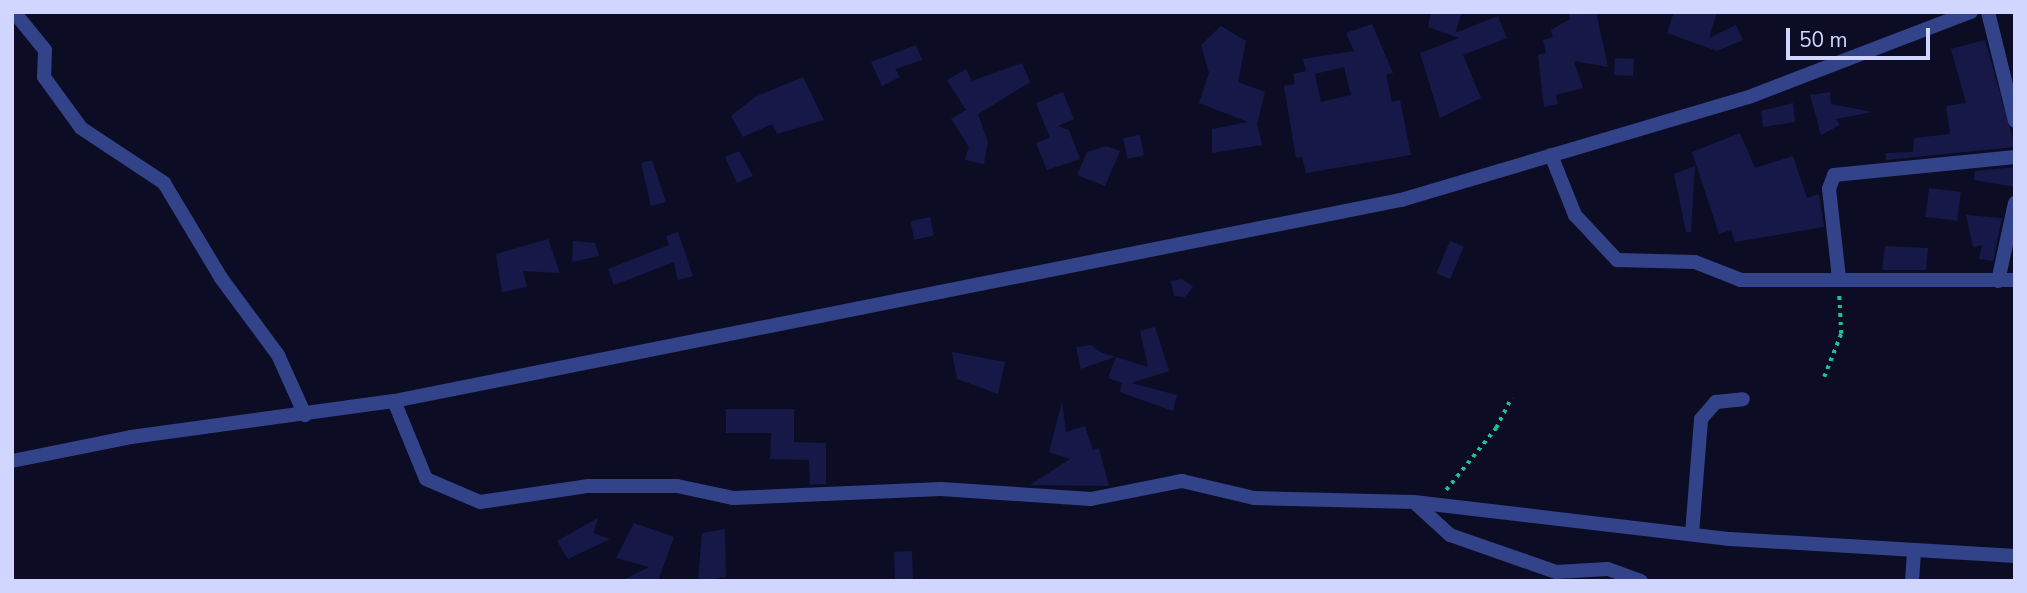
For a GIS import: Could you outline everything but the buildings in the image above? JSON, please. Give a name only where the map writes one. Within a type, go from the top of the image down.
[{"type":"street","points":[[14,12],[45,50],[44,77],[81,128],[164,183],[221,278],[278,355],[305,415]]},
{"type":"street","points":[[12,461],[131,437],[394,401],[1401,200],[1749,97],[1971,12]]},
{"type":"street","points":[[1988,12],[2015,121]]},
{"type":"street","points":[[1551,155],[1575,215],[1617,260],[1695,262],[1741,280],[2015,280]]},
{"type":"street","points":[[1839,278],[1829,189],[1834,175],[2015,157]]},
{"type":"street","points":[[1998,281],[2015,202]]},
{"type":"street","points":[[1692,534],[1702,418],[1716,402],[1742,399]]},
{"type":"street","points":[[394,401],[426,479],[480,502],[589,486],[677,486],[733,498],[941,489],[1091,499],[1182,481],[1254,498],[1445,503],[1692,534],[1914,552],[2015,556]]},
{"type":"street","points":[[1414,502],[1450,535],[1556,572],[1608,569],[1641,581]]},
{"type":"street","points":[[1912,581],[1914,552]]},
{"type":"path","points":[[1824,377],[1841,334],[1839,278]]},
{"type":"path","points":[[1445,503],[1447,483],[1496,428],[1511,398]]}]
